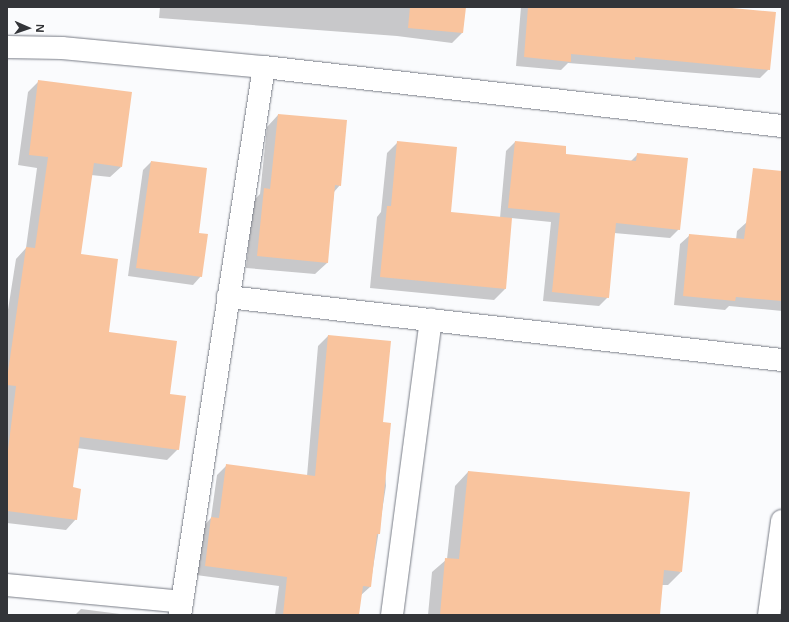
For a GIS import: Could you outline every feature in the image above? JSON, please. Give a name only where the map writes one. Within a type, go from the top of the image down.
[{"type":"street","points":[[7,47],[62,48],[264,67],[782,126]]},
{"type":"street","points":[[7,585],[181,608],[264,67]]},
{"type":"street","points":[[228,297],[782,360]]},
{"type":"street","points":[[392,615],[431,320]]},
{"type":"street","points":[[769,615],[782,522]]},
{"type":"building","points":[[410,7],[466,7],[463,33],[408,28]]},
{"type":"building","points":[[528,7],[721,7],[776,12],[770,70],[635,57],[635,60],[571,54],[571,62],[524,57]]},
{"type":"building","points":[[38,80],[132,92],[122,167],[94,163],[81,254],[118,259],[109,332],[177,341],[170,394],[186,396],[179,450],[80,437],[73,487],[81,489],[77,520],[7,511],[7,458],[16,386],[7,385],[7,379],[26,247],[35,248],[48,157],[29,155]]},
{"type":"building","points":[[278,114],[347,120],[341,186],[335,185],[328,263],[257,256],[264,188],[270,189]]},
{"type":"building","points":[[397,141],[457,147],[451,212],[512,218],[506,289],[380,277],[387,206],[391,206]]},
{"type":"building","points":[[515,141],[566,146],[566,154],[636,161],[637,153],[688,158],[680,230],[616,223],[609,298],[552,292],[560,213],[508,208]]},
{"type":"building","points":[[151,161],[207,168],[199,233],[208,234],[202,277],[136,268]]},
{"type":"building","points":[[753,168],[782,171],[782,301],[736,297],[735,301],[683,296],[689,234],[744,239]]},
{"type":"building","points":[[328,335],[391,341],[383,422],[391,423],[380,534],[377,534],[371,587],[363,586],[359,615],[283,615],[287,577],[205,566],[211,517],[219,518],[226,464],[315,476]]},
{"type":"building","points":[[468,471],[690,492],[682,572],[664,570],[660,615],[440,615],[445,558],[459,559]]}]
